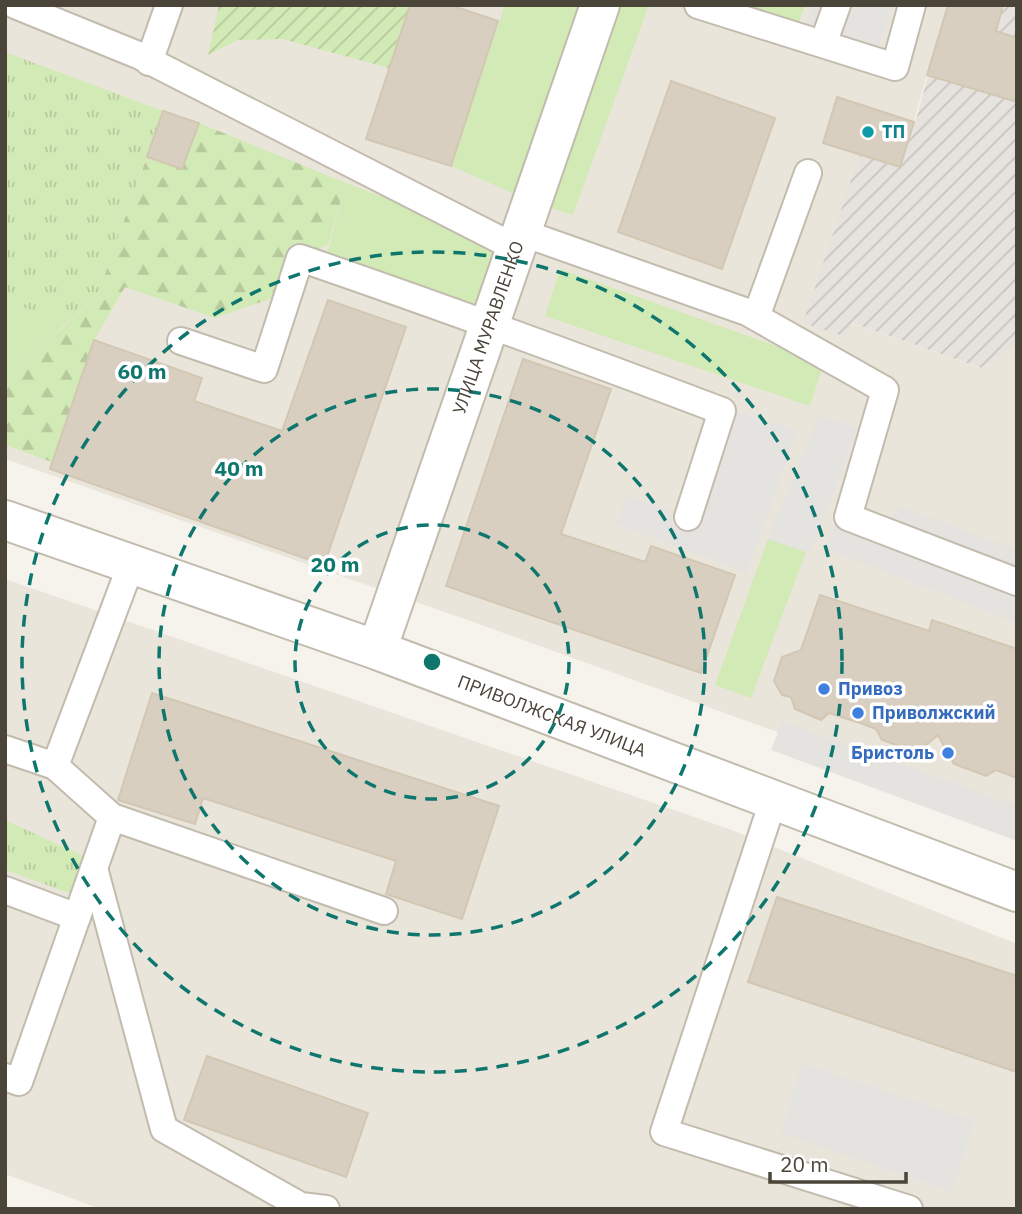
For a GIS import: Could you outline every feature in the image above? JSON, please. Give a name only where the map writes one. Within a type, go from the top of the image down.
[{"type":"street","name":"УЛИЦА МУРАВЛЕНКО","points":[[377,650],[600,5]]},
{"type":"street","name":"ПРИВОЛЖСКАЯ УЛИЦА","points":[[5,520],[377,650],[1017,892]]},
{"type":"lane","points":[[15,5],[149,62],[520,241],[756,317],[885,390],[848,517],[1017,582]]},
{"type":"lane","points":[[149,62],[169,5]]},
{"type":"lane","points":[[698,5],[895,67],[912,5]]},
{"type":"lane","points":[[823,44],[836,5]]},
{"type":"lane","points":[[756,317],[808,173]]},
{"type":"lane","points":[[181,341],[264,369],[300,258],[440,306],[489,327],[528,337],[722,411],[688,517]]},
{"type":"lane","points":[[55,766],[131,565]]},
{"type":"lane","points":[[5,749],[55,766],[112,817],[384,912]]},
{"type":"lane","points":[[774,801],[664,1132],[909,1209]]},
{"type":"lane","points":[[5,1077],[19,1082],[112,817]]},
{"type":"lane","points":[[94,869],[164,1129],[301,1206],[326,1209]]},
{"type":"lane","points":[[5,890],[77,917]]},
{"type":"shaded area","points":[[5,5],[947,5],[914,121],[918,125],[838,98],[861,151],[851,323],[982,368],[1017,344],[1017,819],[479,624],[5,459]]},
{"type":"shaded area","points":[[812,5],[892,5],[875,59],[802,36]]},
{"type":"shaded area","points":[[947,5],[1017,5],[1017,344],[982,368],[852,323],[846,337],[803,323],[861,151],[823,143],[837,97],[915,123]]},
{"type":"shaded area","points":[[737,412],[797,430],[747,573],[616,524],[627,495],[699,522]]},
{"type":"shaded area","points":[[819,416],[858,428],[810,553],[768,539]]},
{"type":"shaded area","points":[[897,505],[1017,550],[1017,577],[889,527]]},
{"type":"shaded area","points":[[836,521],[1017,591],[1017,623],[826,549]]},
{"type":"shaded area","points":[[5,579],[729,829],[1017,944],[1017,1209],[101,1209],[5,1174]]},
{"type":"shaded area","points":[[782,721],[1017,806],[1017,841],[771,750]]},
{"type":"shaded area","points":[[802,1063],[975,1121],[952,1192],[781,1133]]},
{"type":"green space","points":[[219,5],[410,5],[389,68],[282,39],[238,40],[208,55]]},
{"type":"green space","points":[[505,5],[649,5],[573,215],[533,202],[451,166]]},
{"type":"green space","points":[[698,5],[805,5],[794,35]]},
{"type":"green space","points":[[5,52],[163,111],[97,296],[64,325],[5,299]]},
{"type":"green space","points":[[199,123],[346,183],[328,245],[290,260],[273,298],[215,318],[125,287],[94,340],[52,462],[5,445],[5,381],[97,296],[147,157],[182,169]]},
{"type":"green space","points":[[346,183],[518,249],[493,317],[326,258]]},
{"type":"green space","points":[[560,269],[824,363],[810,406],[545,316]]},
{"type":"green space","points":[[5,299],[64,325],[5,381]]},
{"type":"green space","points":[[768,539],[806,552],[751,698],[715,685]]},
{"type":"green space","points":[[5,820],[86,857],[72,894],[5,870]]},
{"type":"building","points":[[410,5],[450,5],[498,21],[451,166],[366,139]]},
{"type":"building","points":[[948,5],[1003,5],[996,31],[1017,38],[1017,102],[927,75]]},
{"type":"building","points":[[671,81],[775,118],[722,269],[618,232]]},
{"type":"building","name":"ТП","points":[[837,97],[914,122],[900,167],[823,143]]},
{"type":"building","points":[[163,111],[199,123],[182,169],[147,157]]},
{"type":"building","points":[[328,300],[406,327],[324,565],[50,469],[94,340],[202,378],[194,401],[282,431]]},
{"type":"building","points":[[523,359],[611,389],[561,534],[645,562],[651,546],[735,575],[701,673],[446,586]]},
{"type":"building","points":[[820,595],[929,631],[932,620],[1017,649],[1017,778],[996,770],[986,776],[954,764],[938,735],[917,752],[882,740],[876,729],[863,724],[829,713],[821,720],[795,709],[791,697],[782,695],[774,681],[782,657],[801,650]]},
{"type":"building","points":[[152,693],[499,806],[462,919],[386,894],[396,861],[203,798],[195,824],[118,800]]},
{"type":"building","points":[[777,897],[1017,976],[1017,1072],[748,982]]},
{"type":"building","points":[[207,1056],[368,1113],[346,1177],[184,1120]]},
{"type":"place","name":"ТП","points":[[868,132]]},
{"type":"place","name":"Привоз","points":[[824,689]]},
{"type":"place","name":"Приволжский","points":[[858,713]]},
{"type":"place","name":"Бристоль","points":[[948,753]]}]
